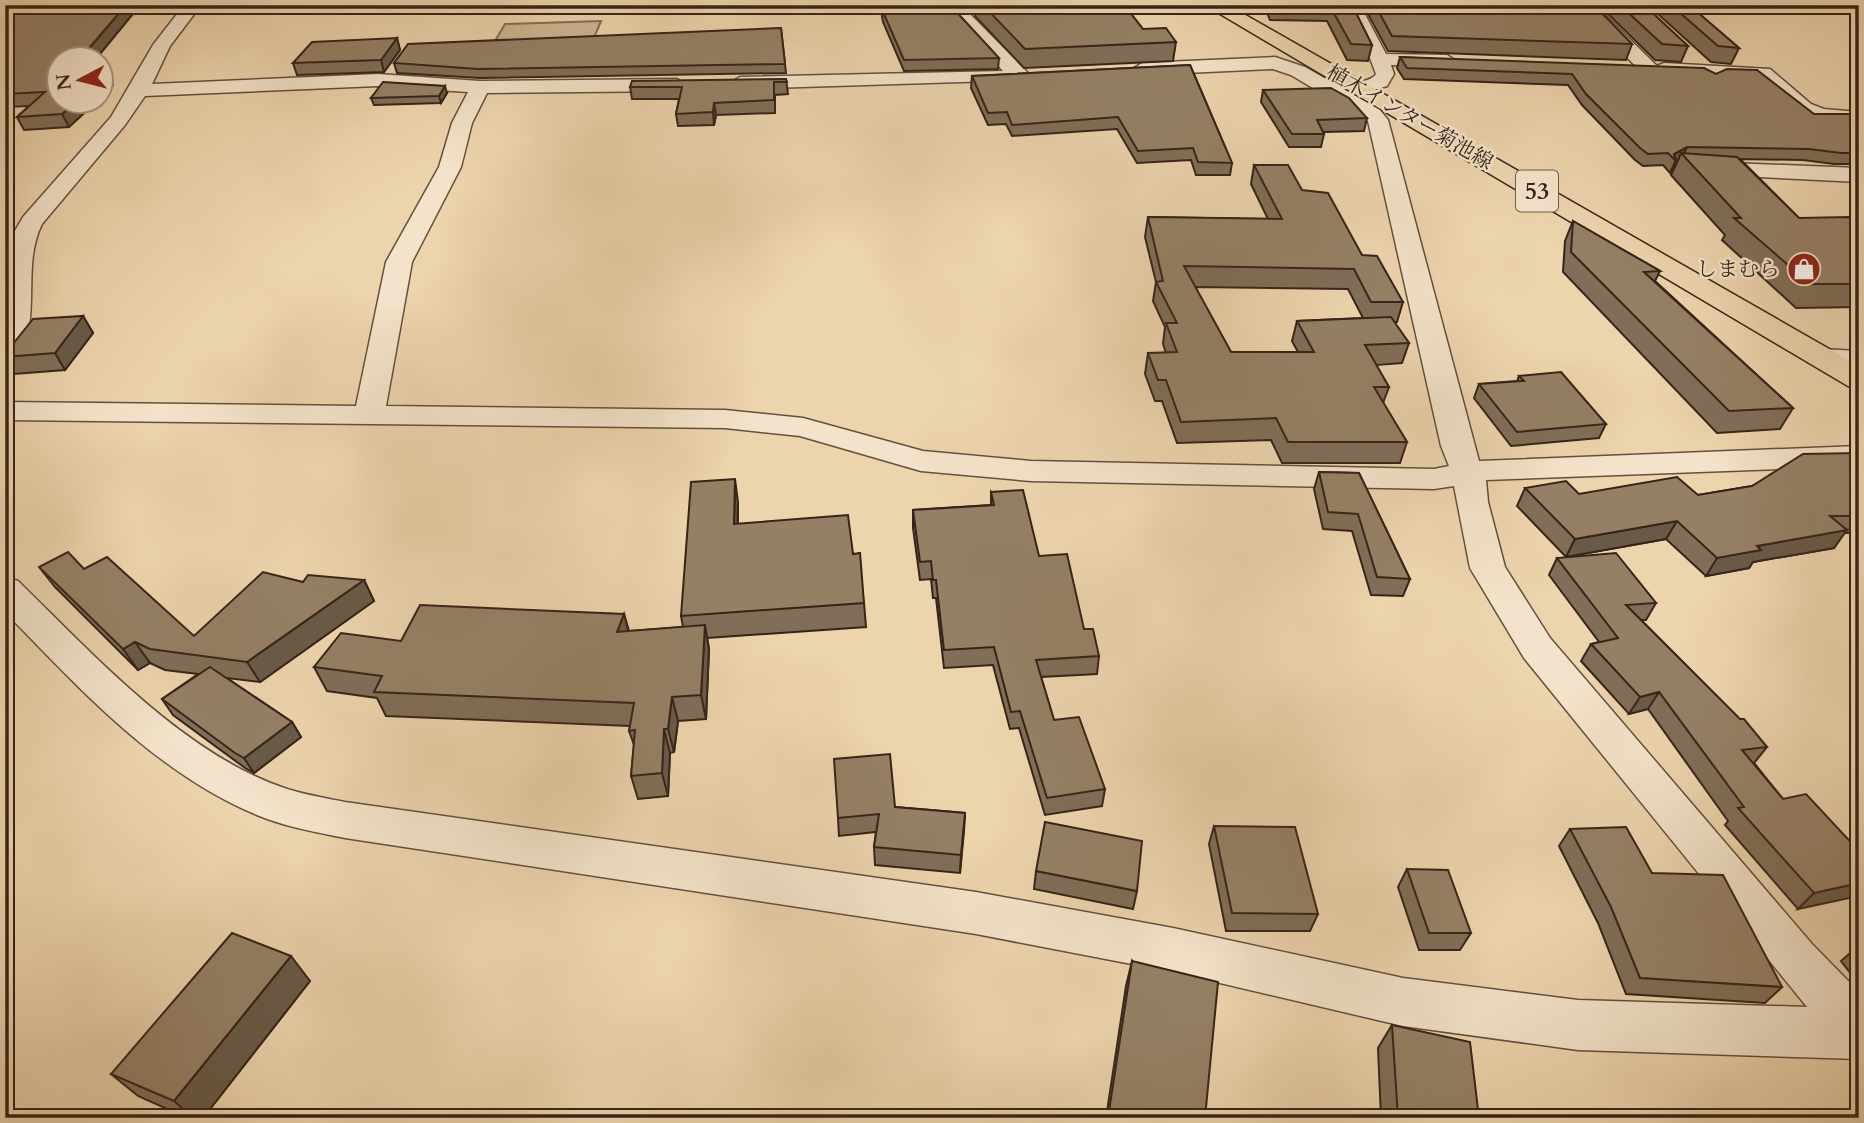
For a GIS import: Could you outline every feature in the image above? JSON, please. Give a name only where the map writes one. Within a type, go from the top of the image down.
[{"type":"main road","name":"植木インター菊池線","points":[[1214,5],[1362,88],[1380,108],[1859,379]]},
{"type":"street","points":[[5,358],[17,323],[12,292],[20,243],[31,222],[118,121],[139,90],[162,45],[193,5]]},
{"type":"street","points":[[952,5],[1018,76]]},
{"type":"street","points":[[1352,5],[1377,37],[1385,74],[1380,82],[1362,88]]},
{"type":"street","points":[[1585,5],[1649,83]]},
{"type":"street","points":[[1622,68],[1649,83],[1725,91],[1686,52]]},
{"type":"street","points":[[1744,56],[1804,108],[1820,115],[1859,118]]},
{"type":"street","points":[[1381,59],[1462,62]]},
{"type":"street","points":[[1119,71],[1275,63],[1380,108],[1378,120],[1457,446],[1469,475],[1471,502],[1488,568],[1537,649],[1795,960],[1859,1028]]},
{"type":"street","points":[[1649,83],[1706,71],[1763,73]]},
{"type":"street","points":[[718,84],[1043,76]]},
{"type":"street","points":[[139,90],[377,80],[480,87],[693,84]]},
{"type":"street","points":[[369,416],[400,262],[450,167],[462,122],[480,87]]},
{"type":"street","points":[[1681,168],[1859,175]]},
{"type":"street","points":[[1821,357],[1859,360]]},
{"type":"street","points":[[5,411],[725,419],[803,427],[921,461],[1031,471],[1434,479],[1494,469],[1859,456]]},
{"type":"street","points":[[5,590],[150,730],[215,776],[274,803],[322,815],[976,913],[1173,950],[1403,1002],[1578,1025],[1859,1034]]},
{"type":"shaded area","points":[[601,21],[594,38],[495,41],[505,24]]},
{"type":"building","points":[[5,5],[126,5],[91,46],[46,46],[46,115],[17,117],[45,92],[5,94],[5,15],[17,6]]},
{"type":"building","points":[[882,5],[950,5],[999,58],[904,60]]},
{"type":"building","points":[[983,5],[1124,5],[1143,29],[1166,28],[1176,42],[1025,49]]},
{"type":"building","points":[[1302,5],[1352,5],[1372,45],[1351,44],[1330,6]]},
{"type":"building","points":[[1375,5],[1594,5],[1632,44],[1392,36]]},
{"type":"building","points":[[1620,5],[1644,5],[1688,46],[1662,44]]},
{"type":"building","points":[[1671,5],[1689,5],[1739,48],[1718,46]]},
{"type":"building","points":[[781,28],[785,64],[478,69],[394,63],[408,44]]},
{"type":"building","points":[[397,38],[381,60],[293,63],[312,42]]},
{"type":"building","points":[[1400,57],[1704,68],[1716,74],[1727,69],[1757,70],[1814,114],[1859,114],[1859,153],[1809,149],[1687,147],[1674,154],[1676,161],[1668,153],[1648,154],[1640,148],[1586,94],[1572,74],[1407,68]]},
{"type":"building","points":[[1190,65],[1232,163],[1198,162],[1193,148],[1138,151],[1118,117],[1012,125],[1007,112],[988,113],[972,76]]},
{"type":"building","points":[[786,79],[787,82],[774,82],[774,100],[714,103],[713,112],[676,114],[682,87],[630,87],[632,81]]},
{"type":"building","points":[[383,82],[445,86],[439,96],[371,98]]},
{"type":"building","points":[[1331,88],[1349,98],[1367,118],[1317,120],[1324,134],[1292,134],[1263,90]]},
{"type":"building","points":[[1681,153],[1737,157],[1799,218],[1849,217],[1859,225],[1859,284],[1810,284],[1734,218],[1741,218]]},
{"type":"building","points":[[1254,165],[1288,165],[1302,190],[1328,193],[1362,255],[1377,256],[1403,302],[1371,302],[1354,269],[1184,266],[1231,352],[1314,352],[1297,321],[1391,317],[1409,343],[1365,345],[1389,387],[1374,387],[1407,442],[1288,442],[1276,418],[1181,422],[1166,380],[1158,380],[1148,353],[1177,352],[1166,323],[1177,323],[1156,282],[1163,281],[1148,217],[1282,219]]},
{"type":"building","points":[[1573,221],[1660,271],[1644,272],[1793,408],[1729,411],[1571,252]]},
{"type":"building","points":[[83,316],[55,353],[5,357],[33,319]]},
{"type":"building","points":[[1561,372],[1606,424],[1517,432],[1479,384],[1524,381],[1519,376]]},
{"type":"building","points":[[1859,453],[1859,516],[1830,516],[1847,530],[1757,546],[1761,550],[1717,558],[1677,521],[1575,539],[1525,488],[1566,481],[1579,494],[1677,477],[1698,495],[1752,486],[1803,454]]},
{"type":"building","points":[[1319,472],[1359,473],[1410,579],[1377,577],[1358,514],[1328,512]]},
{"type":"building","points":[[735,479],[734,524],[848,515],[853,554],[860,553],[864,603],[681,616],[691,482]]},
{"type":"building","points":[[1023,490],[1039,556],[1067,554],[1084,629],[1093,629],[1099,656],[1036,660],[1054,720],[1079,717],[1105,789],[1047,798],[1020,711],[1011,712],[994,647],[944,650],[936,580],[933,580],[931,561],[920,562],[913,510],[994,505],[991,492]]},
{"type":"building","points":[[68,552],[84,569],[107,557],[194,636],[263,572],[303,582],[308,575],[364,580],[247,662],[150,649],[135,642],[123,649],[39,567]]},
{"type":"building","points":[[1616,553],[1656,603],[1626,605],[1740,719],[1744,719],[1767,747],[1742,750],[1783,799],[1806,794],[1859,851],[1859,883],[1814,893],[1738,808],[1744,807],[1659,692],[1640,697],[1591,644],[1618,638],[1557,558]]},
{"type":"building","points":[[420,605],[624,614],[617,632],[705,625],[701,695],[672,697],[668,729],[664,729],[662,773],[631,776],[635,730],[629,731],[634,703],[374,692],[382,676],[314,667],[341,633],[401,641]]},
{"type":"building","points":[[210,667],[292,722],[244,758],[162,699]]},
{"type":"building","points":[[890,754],[895,807],[965,813],[961,855],[874,847],[879,814],[838,818],[834,759]]},
{"type":"building","points":[[1045,822],[1142,841],[1137,891],[1036,871]]},
{"type":"building","points":[[1214,826],[1295,827],[1318,914],[1232,913]]},
{"type":"building","points":[[1626,827],[1652,873],[1723,875],[1782,987],[1640,978],[1611,907],[1570,829]]},
{"type":"building","points":[[1407,869],[1448,870],[1471,933],[1429,933]]},
{"type":"building","points":[[232,933],[291,956],[174,1101],[111,1074]]},
{"type":"building","points":[[1132,961],[1218,982],[1205,1118],[1108,1118]]},
{"type":"building","points":[[1392,1025],[1470,1042],[1479,1118],[1398,1118]]},
{"type":"place","name":"しまむら","points":[[1804,269]]}]
